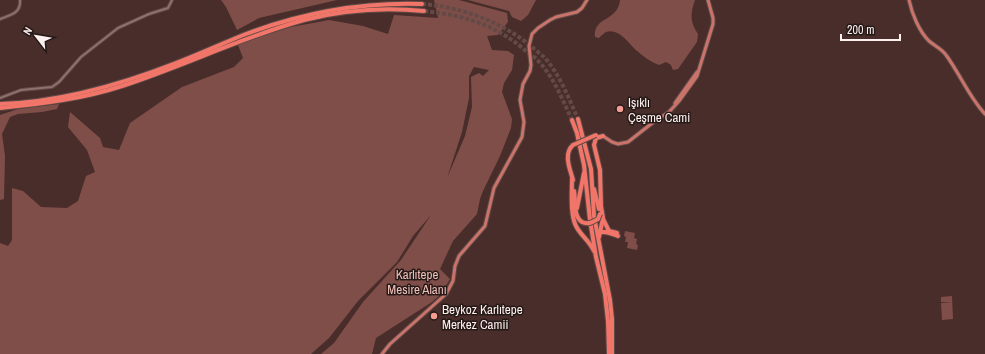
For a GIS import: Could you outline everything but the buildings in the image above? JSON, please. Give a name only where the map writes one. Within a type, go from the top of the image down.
[{"type":"highway","points":[[0,104],[65,96],[122,82],[177,63],[246,34],[303,17],[358,7],[392,4],[422,4]]},
{"type":"highway","points":[[0,108],[86,96],[121,86],[164,72],[266,32],[305,20],[335,14],[370,10],[424,10]]},
{"type":"highway","points":[[572,120],[577,133],[584,165],[596,257],[605,294],[609,354]]},
{"type":"highway","points":[[578,120],[591,169],[600,212]]},
{"type":"highway","points":[[600,176],[600,212],[598,219],[587,224],[582,222],[576,214],[575,196],[568,153],[573,145],[598,133],[603,136]]},
{"type":"highway","points":[[599,233],[606,232],[617,234],[609,230],[603,218],[601,206],[600,176],[594,145],[596,138],[603,136]]},
{"type":"highway","points":[[576,214],[583,179],[584,165]]},
{"type":"highway","points":[[591,169],[594,216],[611,307],[612,354]]},
{"type":"highway","points":[[572,179],[572,211],[575,225],[591,243],[596,257]]},
{"type":"highway","points":[[598,241],[603,218]]},
{"type":"main road","points":[[382,354],[390,344],[446,294],[451,284],[459,256],[485,226],[494,188],[522,137],[524,122],[520,100],[523,84],[531,65],[529,46],[532,34],[538,28],[556,17],[577,12],[582,8],[587,0]]},
{"type":"main road","points":[[603,136],[618,144],[628,142],[669,112],[680,101],[694,80],[713,24],[713,18],[708,0]]},
{"type":"main road","points":[[909,0],[923,34],[945,54],[971,97],[985,114]]},
{"type":"main road","points":[[674,107],[680,101],[687,86],[698,70]]},
{"type":"street","points":[[0,19],[12,15],[18,10],[20,0]]},
{"type":"street","points":[[0,98],[22,90],[52,87],[59,82],[81,57],[118,28],[149,14],[168,8],[172,0]]},
{"type":"green space","points":[[221,0],[337,0],[259,18],[237,30]]},
{"type":"green space","name":"Karlıtepe Mesire Alanı","points":[[434,0],[459,0],[507,13],[508,22],[498,35],[487,36],[492,50],[508,51],[514,55],[512,70],[504,83],[502,92],[512,119],[511,128],[500,156],[483,191],[477,214],[453,241],[440,269],[450,279],[441,294],[432,302],[376,338],[372,354],[321,354],[334,343],[363,302],[401,260],[431,215],[413,236],[397,262],[358,301],[329,338],[311,354],[0,354],[0,243],[8,246],[12,240],[12,188],[23,191],[41,207],[67,208],[78,201],[86,176],[95,172],[87,150],[68,127],[70,112],[100,138],[103,147],[119,150],[130,123],[182,87],[234,67],[243,58],[238,45],[291,27],[329,20],[363,26],[388,34],[394,15],[438,18]],"holes":[[[474,67],[489,70],[483,76],[479,73],[471,77],[472,107],[465,136],[447,178],[462,132],[469,98],[469,76]]]},
{"type":"green space","points":[[468,0],[536,0],[528,15],[521,21],[512,17],[509,11]]},
{"type":"green space","points":[[620,0],[695,0],[692,10],[692,22],[698,34],[697,42],[678,69],[673,70],[671,65],[666,62],[659,65],[650,61],[637,51],[624,37],[615,32],[606,32],[599,38],[595,37],[595,30],[598,25],[615,12]]},
{"type":"green space","points":[[59,104],[57,109],[18,114],[10,117],[2,134],[5,156],[4,199],[0,200],[0,115],[18,109]]},
{"type":"green space","points":[[625,231],[635,233],[634,238],[637,239],[636,244],[638,245],[637,250],[627,248],[628,242],[625,242]]},
{"type":"green space","points":[[952,296],[953,319],[942,320],[941,303],[952,302],[941,302],[941,297]]},
{"type":"tunnel","points":[[422,4],[451,8],[480,17],[519,37],[543,56],[550,65],[564,87],[578,119]]},
{"type":"tunnel","points":[[424,11],[453,15],[479,23],[492,28],[516,43],[536,59],[546,70],[572,120]]},
{"type":"place","name":"Işıklı Çeşme Cami","points":[[620,109]]},
{"type":"place","name":"Beykoz Karlıtepe Merkez Camii","points":[[434,316]]}]
